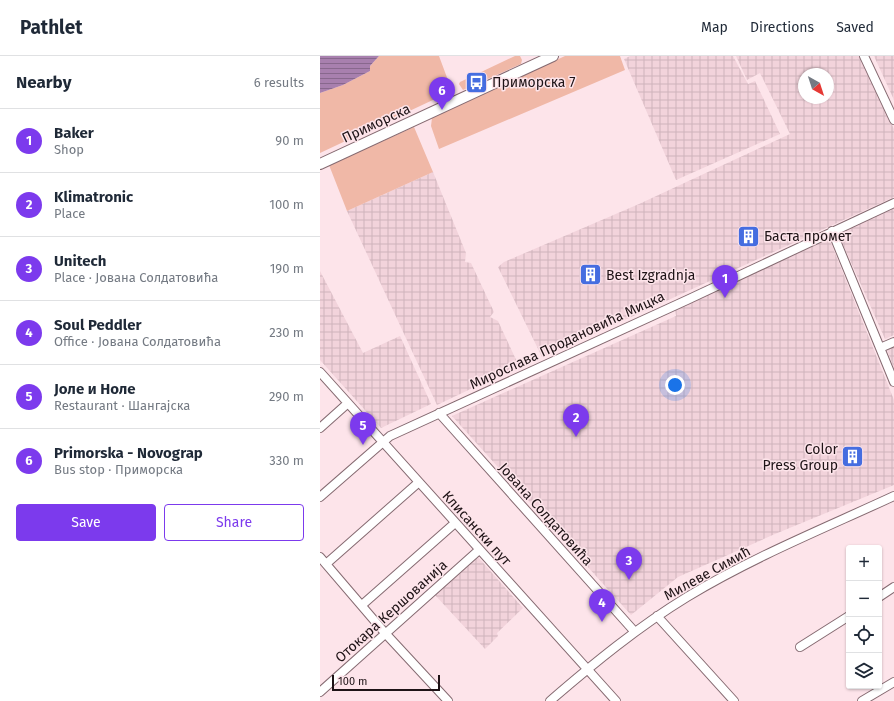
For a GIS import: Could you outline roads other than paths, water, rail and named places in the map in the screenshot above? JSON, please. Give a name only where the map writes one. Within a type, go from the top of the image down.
[{"type":"street","name":"Приморска","points":[[320,164],[553,56]]},
{"type":"street","points":[[864,56],[894,120]]},
{"type":"street","name":"Мирослава Продановића Мицка","points":[[320,497],[390,436],[894,203]]},
{"type":"street","points":[[832,231],[894,382]]},
{"type":"street","points":[[880,348],[894,342]]},
{"type":"street","name":"Клисански пут","points":[[320,372],[616,701]]},
{"type":"street","points":[[320,428],[348,403]]},
{"type":"street","name":"Јована Солдатовића","points":[[439,413],[634,631]]},
{"type":"street","points":[[326,564],[419,482]]},
{"type":"street","name":"Милеве Симић","points":[[550,701],[634,631],[687,597],[742,566],[894,496]]},
{"type":"street","points":[[362,605],[455,523]]},
{"type":"street","name":"Отокара Кершованија","points":[[320,692],[479,550]]},
{"type":"street","points":[[320,557],[385,633],[448,701]]},
{"type":"street","points":[[882,595],[894,587]]},
{"type":"street","points":[[657,616],[734,701]]},
{"type":"street","points":[[800,647],[847,617]]},
{"type":"street","points":[[862,701],[894,682]]},
{"type":"place","name":"Приморска 7","points":[[476,82]]},
{"type":"place","name":"Primorska - Novograp","points":[[442,110]]},
{"type":"place","name":"Баста промет","points":[[749,236]]},
{"type":"place","name":"Best Izgradnja","points":[[590,275]]},
{"type":"place","name":"Baker","points":[[725,298]]},
{"type":"place","name":"Klimatronic","points":[[576,437]]},
{"type":"place","name":"Јоле и Ноле","points":[[363,445]]},
{"type":"place","name":"Color Press Group","points":[[853,457]]},
{"type":"place","name":"Unitech","points":[[629,580]]},
{"type":"place","name":"Soul Peddler","points":[[602,622]]}]
